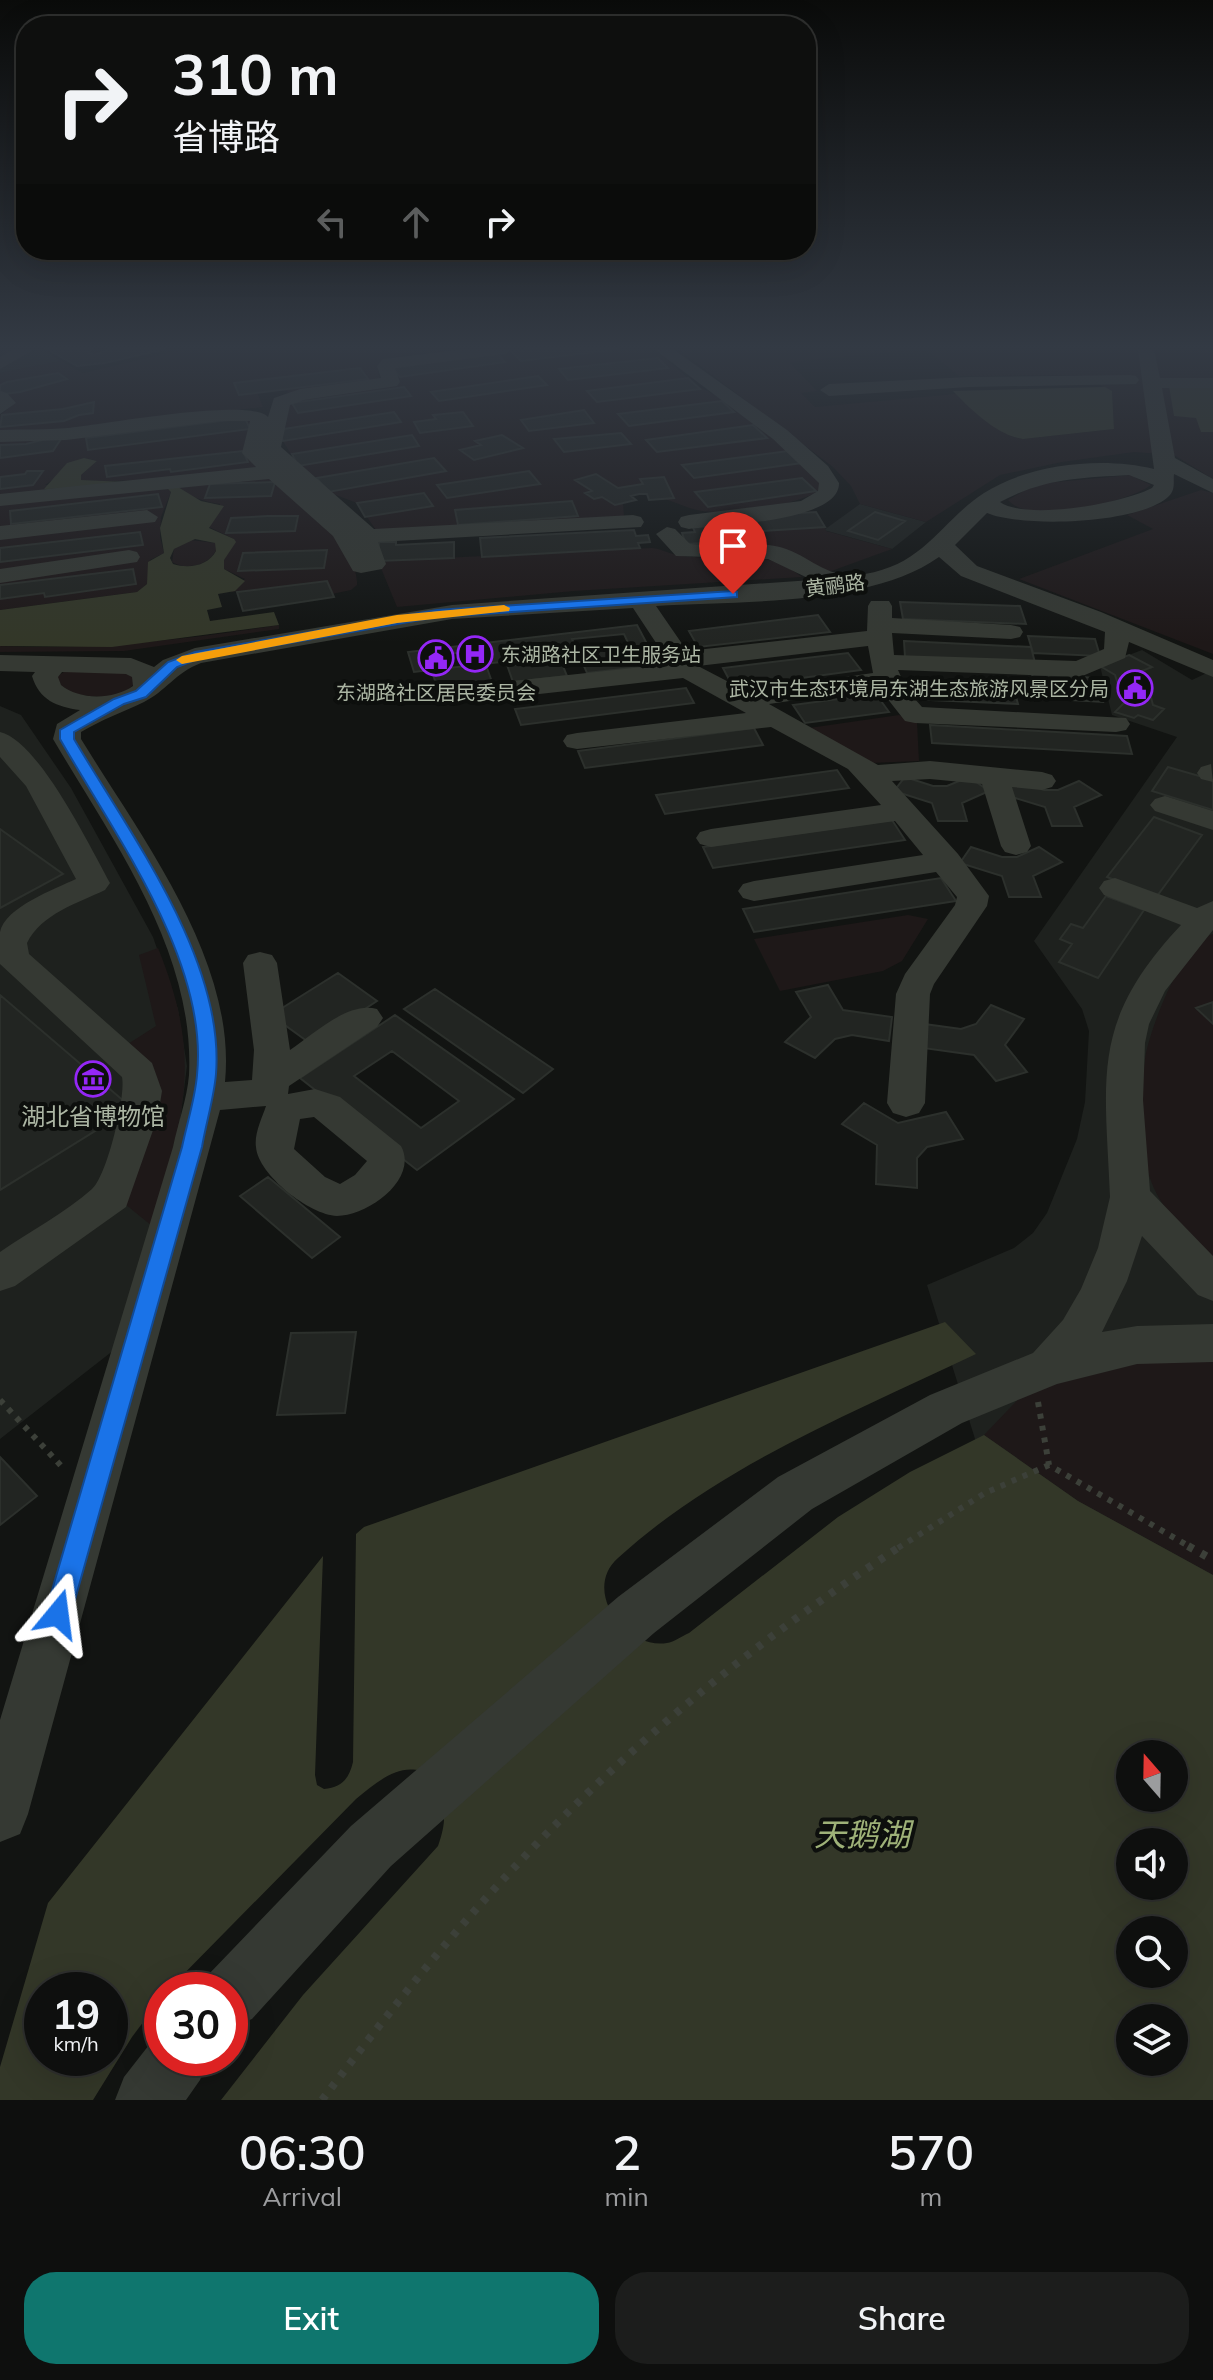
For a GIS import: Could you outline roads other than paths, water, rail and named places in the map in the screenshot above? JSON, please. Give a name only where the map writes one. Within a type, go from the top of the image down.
[{"type":"street","points":[[253,447],[252,453],[342,532],[361,566],[374,564],[365,536],[356,521],[271,447]]},
{"type":"street","points":[[365,536],[655,519],[684,529],[689,522],[806,507],[823,498],[830,484],[821,471],[793,447]]},
{"type":"street","points":[[1129,469],[1143,461],[1147,447]]},
{"type":"street","points":[[988,501],[997,510],[1027,514],[1084,512],[1130,505],[1161,492],[1165,486],[1161,447]]},
{"type":"street","points":[[949,539],[988,501],[1008,488],[1041,477],[1129,469],[1164,470],[1203,475],[1213,487]]},
{"type":"street","points":[[0,500],[104,492],[273,472]]},
{"type":"street","points":[[949,539],[1027,514]]},
{"type":"street","points":[[0,533],[147,517]]},
{"type":"street","points":[[655,519],[684,551],[757,550],[779,554],[840,585]]},
{"type":"street","points":[[949,539],[963,568],[1118,628],[1213,669]]},
{"type":"street","name":"黄鹂路","points":[[132,695],[181,660],[389,604],[452,612],[840,585],[880,631],[910,567],[949,539]]},
{"type":"street","points":[[0,576],[129,557]]},
{"type":"street","points":[[368,565],[389,604]]},
{"type":"street","points":[[741,700],[880,631],[936,577],[1001,583]]},
{"type":"street","points":[[640,600],[684,665],[741,700],[858,763],[871,774],[969,889],[973,901],[917,982],[913,994],[906,1103]]},
{"type":"street","points":[[880,631],[1080,669],[1116,653],[1118,628]]},
{"type":"street","points":[[880,631],[894,695],[915,715],[1116,724]]},
{"type":"street","points":[[495,691],[684,665],[880,631],[1011,632]]},
{"type":"street","name":"黄鹂路","points":[[0,675],[226,650]]},
{"type":"street","name":"黄鹂路","points":[[0,663],[50,670]]},
{"type":"street","name":"黄鹂路","points":[[87,665],[137,667],[145,673],[132,695]]},
{"type":"street","points":[[50,670],[49,691],[63,699],[132,695]]},
{"type":"street","points":[[0,1814],[203,1098],[207,1073],[198,986],[186,950],[163,904],[67,739],[67,730],[73,725],[132,695]]},
{"type":"street","points":[[577,741],[775,718]]},
{"type":"street","points":[[0,740],[39,783],[94,883],[41,910],[20,926],[10,943],[13,958],[139,1072],[143,1091],[139,1116],[112,1196],[0,1274]]},
{"type":"street","points":[[871,774],[930,770],[1042,781]]},
{"type":"street","points":[[994,776],[1016,846]]},
{"type":"street","points":[[1165,805],[1213,821]]},
{"type":"street","points":[[711,838],[903,811]]},
{"type":"street","points":[[754,891],[947,861]]},
{"type":"street","points":[[1041,1370],[1080,1330],[1095,1304],[1122,1237],[1130,1197],[1125,1084],[1128,1041],[1133,1022],[1168,960],[1209,918],[1115,888]]},
{"type":"street","points":[[260,963],[270,1025],[275,1093]]},
{"type":"street","points":[[203,1098],[275,1093],[365,1018]]},
{"type":"street","points":[[1130,1197],[1213,1283]]},
{"type":"street","points":[[248,1978],[371,1846],[636,1615],[795,1493],[946,1409],[1041,1370],[1103,1351],[1137,1345],[1213,1343]]},
{"type":"street","points":[[147,2100],[165,2076]]},
{"type":"water","points":[[84,458],[97,461],[81,475],[81,480],[173,484],[201,501],[224,506],[209,528],[234,539],[236,542],[224,560],[224,569],[245,581],[235,591],[218,594],[222,607],[207,610],[210,621],[274,612],[279,625],[112,647],[0,646],[0,610],[137,592],[147,584],[148,562],[164,553],[160,528],[171,492],[166,487],[44,489],[67,463]],"holes":[[[195,539],[215,543],[213,556],[198,565],[173,564],[170,558],[174,549]]]},
{"type":"water","name":"天鹅湖","points":[[945,1322],[976,1354],[789,1443],[700,1495],[618,1558],[608,1571],[604,1586],[606,1601],[613,1616],[637,1637],[652,1643],[672,1641],[689,1633],[838,1517],[910,1472],[984,1435],[1078,1501],[1213,1575],[1213,2100],[221,2100],[240,2076],[248,2076],[248,2065],[303,1995],[438,1846],[444,1823],[442,1806],[421,1771],[412,1770],[386,1777],[356,1799],[186,1972],[144,1972],[144,2021],[128,2043],[128,1972],[28,1972],[48,1903],[323,1556],[315,1775],[317,1785],[324,1789],[340,1784],[347,1777],[353,1762],[356,1534],[364,1527]]},
{"type":"water","name":"天鹅湖","points":[[24,1985],[24,2076],[108,2076],[93,2100],[0,2100],[0,2067]]},
{"type":"place","name":"东湖路社区卫生服务站","points":[[475,654]]},
{"type":"place","name":"东湖路社区居民委员会","points":[[436,658]]},
{"type":"place","name":"武汉市生态环境局东湖生态旅游风景区分局","points":[[1135,688]]},
{"type":"place","name":"湖北省博物馆","points":[[93,1079]]}]
